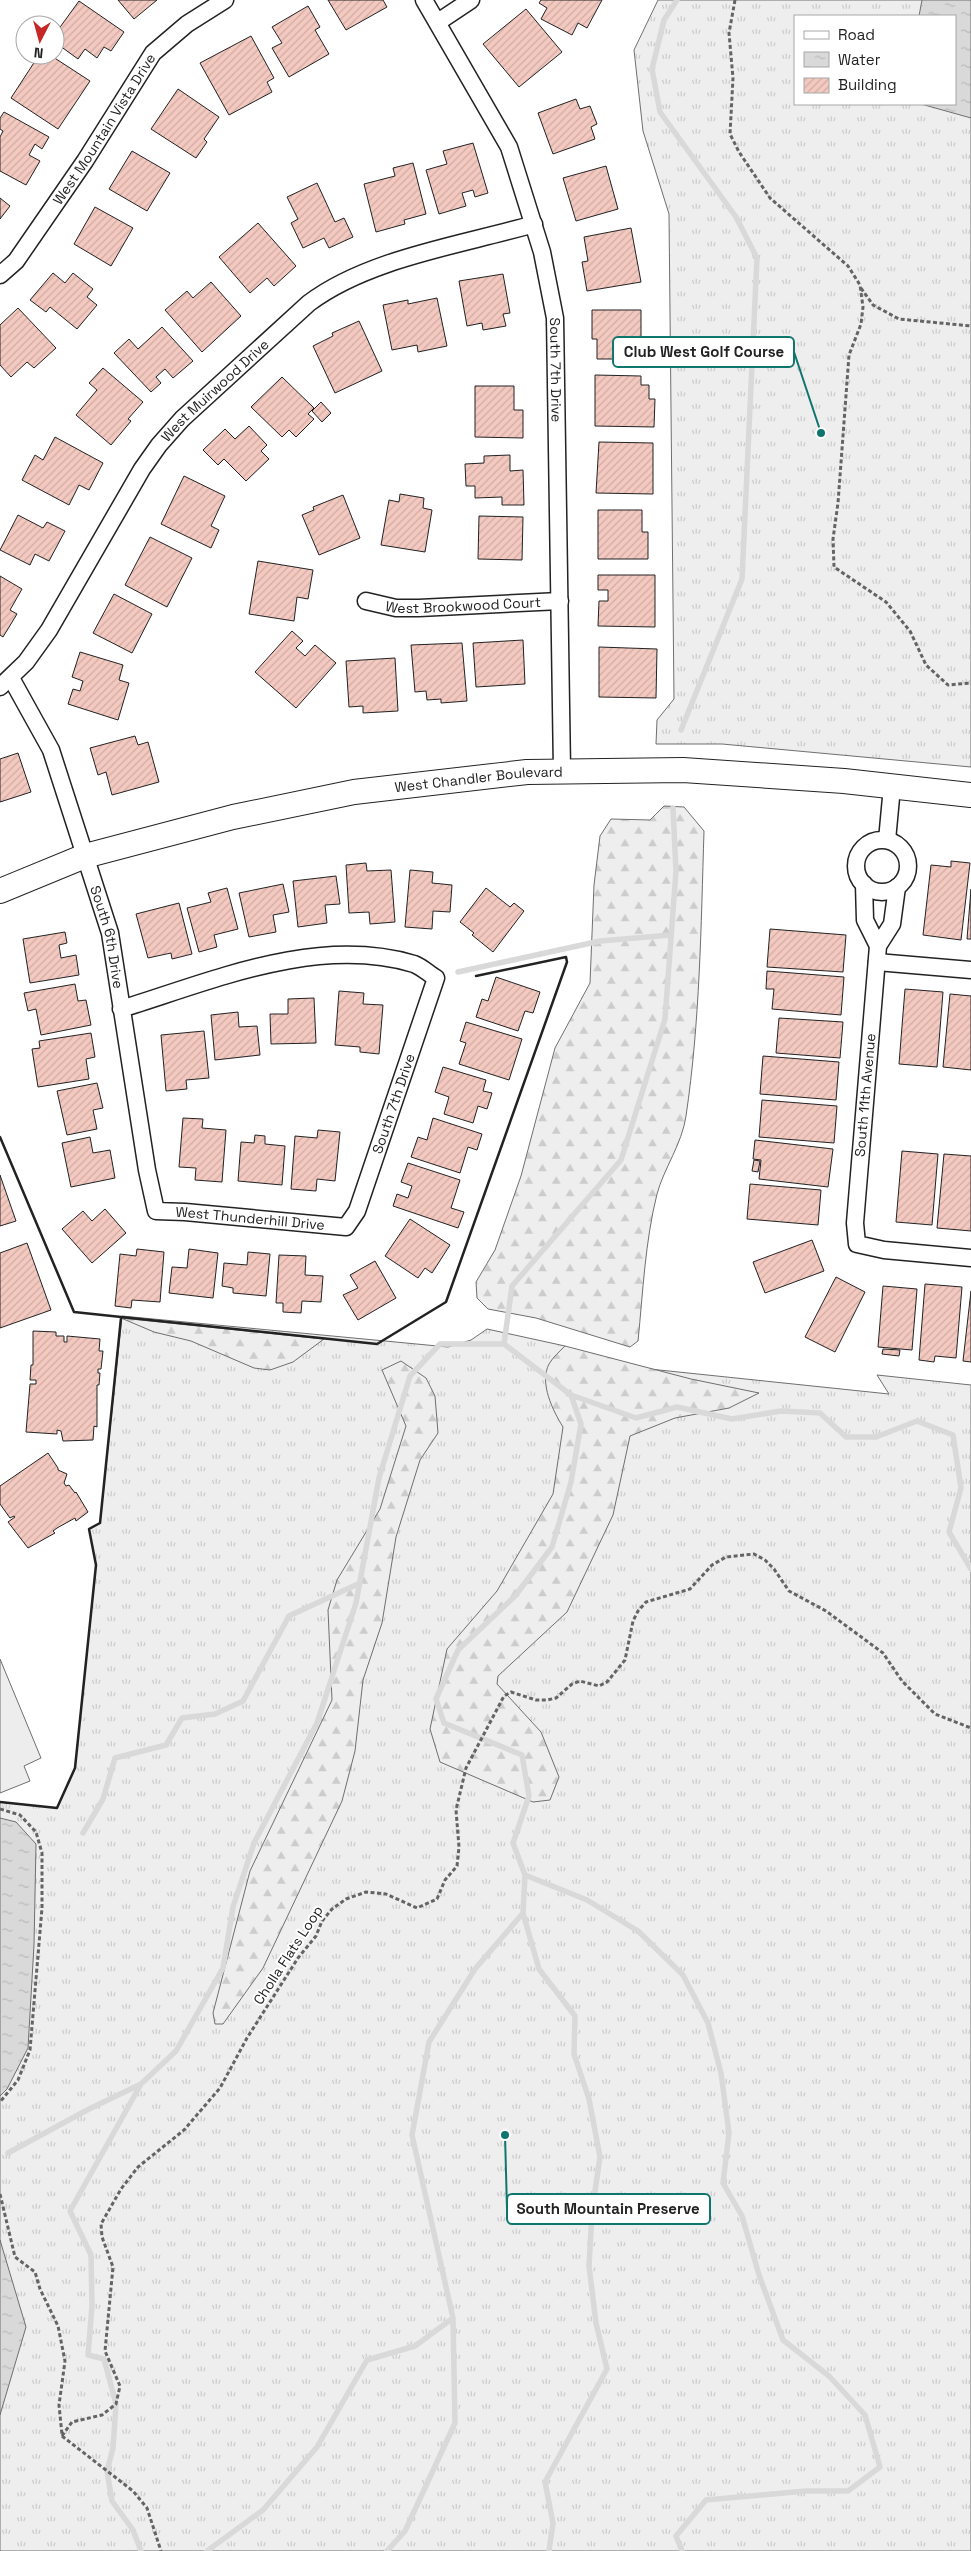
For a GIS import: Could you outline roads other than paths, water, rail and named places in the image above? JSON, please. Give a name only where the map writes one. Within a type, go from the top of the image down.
[{"type":"main road","name":"West Chandler Boulevard","points":[[0,891],[85,856],[233,817],[354,792],[527,772],[656,768],[971,795]]},
{"type":"street","name":"West Mountain Vista Drive","points":[[0,275],[16,261],[85,161],[153,54],[187,24],[225,0]]},
{"type":"street","name":"South 7th Drive","points":[[424,0],[509,147],[534,224],[555,318],[562,770]]},
{"type":"street","points":[[438,22],[471,0]]},
{"type":"street","name":"West Muirwood Drive","points":[[5,682],[26,662],[49,630],[142,469],[159,445],[182,419],[301,309],[328,288],[356,275],[534,224]]},
{"type":"street","name":"West Brookwood Court","points":[[366,600],[396,608],[560,601]]},
{"type":"street","name":"South 6th Drive","points":[[5,682],[51,750],[110,934],[156,1211]]},
{"type":"street","points":[[892,787],[887,840],[871,842],[859,854],[856,870],[864,884],[865,920],[877,954],[971,970]]},
{"type":"street","name":"South 11th Avenue","points":[[887,840],[901,847],[908,860],[906,875],[897,887],[892,924],[877,954],[855,1223],[857,1244],[884,1250],[971,1258]]},
{"type":"street","points":[[864,884],[877,891],[890,890],[897,887]]},
{"type":"street","name":"South 7th Drive","points":[[121,1009],[247,970],[325,954],[381,958],[415,965],[436,978],[357,1212],[346,1227]]},
{"type":"street","name":"West Thunderhill Drive","points":[[156,1211],[186,1212],[346,1227]]},
{"type":"water","points":[[922,0],[971,0],[971,118],[925,105],[956,105],[956,15],[919,15]]},
{"type":"water","points":[[0,1818],[16,1822],[36,1844],[34,1945],[28,2048],[7,2089],[0,2096]]},
{"type":"water","points":[[0,2240],[26,2327],[0,2415]]},
{"type":"waterway","points":[[677,0],[664,20],[652,69],[660,112],[736,217],[757,258],[742,579],[681,730]]},
{"type":"waterway","points":[[8,2153],[89,2109],[141,2084],[176,2051],[223,1968],[233,1907],[254,1843],[317,1723],[356,1603],[379,1478],[410,1376],[440,1344],[504,1344],[512,1286],[621,1160],[665,1019],[676,871],[673,808]]},
{"type":"waterway","points":[[458,972],[600,941],[671,935]]},
{"type":"waterway","points":[[504,1344],[571,1395],[581,1424],[571,1482],[552,1547],[515,1596],[458,1650],[436,1699],[444,1723],[522,1755],[529,1796],[513,1843],[525,1875],[587,1900],[638,1931],[683,1975],[708,2023],[721,2073],[729,2133],[723,2183],[742,2216],[759,2275],[783,2340],[829,2376],[865,2415],[880,2467],[848,2491],[806,2491],[706,2500],[676,2536],[682,2551]]},
{"type":"waterway","points":[[571,1395],[636,1418],[677,1407],[732,1419],[781,1411],[820,1413],[846,1437],[876,1437],[917,1421],[953,1435],[961,1488],[949,1532],[971,1569]]},
{"type":"waterway","points":[[83,1833],[103,1799],[115,1758],[166,1745],[182,1718],[215,1714],[243,1701],[289,1616],[360,1583]]},
{"type":"waterway","points":[[525,1875],[523,1913],[539,1969],[575,2016],[574,2054],[589,2099],[600,2157],[592,2212],[589,2266],[596,2323],[607,2369],[545,2482],[553,2523],[549,2551]]},
{"type":"waterway","points":[[387,2551],[405,2531],[455,2423],[453,2318],[412,2135],[429,2042],[475,1969],[523,1913]]},
{"type":"waterway","points":[[141,2084],[70,2211],[91,2255],[92,2306],[88,2355],[104,2359],[116,2404],[113,2448],[107,2471],[112,2501],[133,2530],[141,2551]]},
{"type":"waterway","points":[[207,2551],[263,2510],[317,2447],[367,2360],[415,2346],[453,2318]]},
{"type":"place","name":"Club West Golf Course","points":[[821,433]]},
{"type":"place","name":"South Mountain Preserve","points":[[505,2135]]}]
